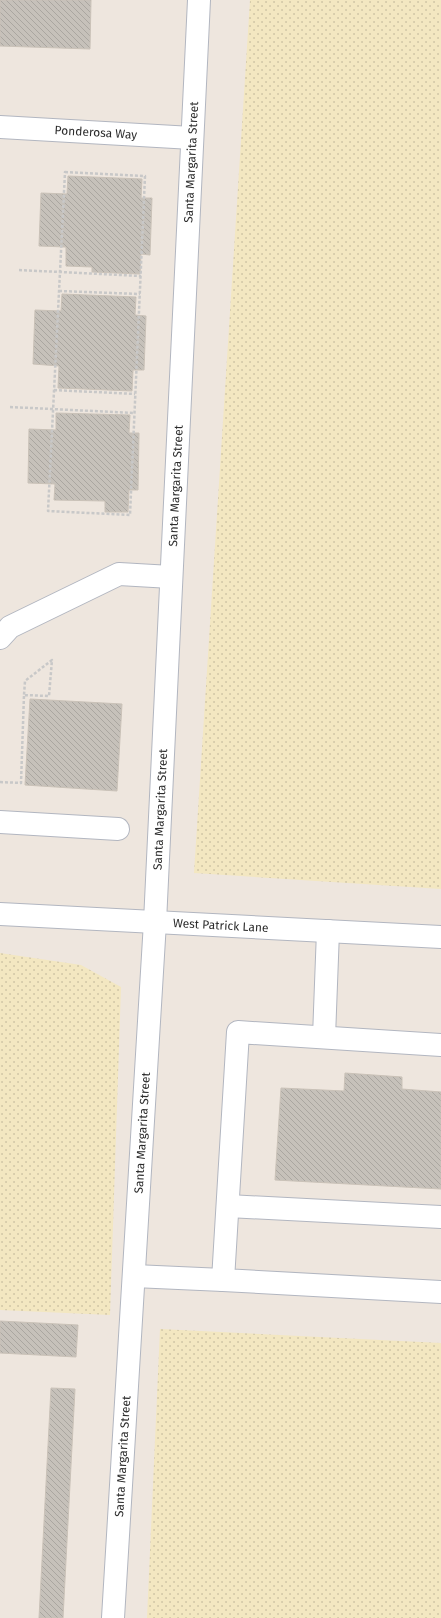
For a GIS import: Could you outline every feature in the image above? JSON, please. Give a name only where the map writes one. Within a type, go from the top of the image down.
[{"type":"street","name":"Santa Margarita Street","points":[[114,1618],[155,922],[199,0]]},
{"type":"street","name":"Ponderosa Way","points":[[0,127],[192,138]]},
{"type":"street","points":[[0,638],[10,627],[119,574],[171,577]]},
{"type":"street","points":[[0,822],[118,829]]},
{"type":"street","name":"West Patrick Lane","points":[[0,914],[441,937]]},
{"type":"street","points":[[324,1037],[328,931]]},
{"type":"street","points":[[223,1280],[238,1032],[441,1045]]},
{"type":"street","points":[[228,1206],[441,1217]]},
{"type":"street","points":[[134,1276],[441,1292]]},
{"type":"path","points":[[65,172],[145,176],[130,515],[48,511],[60,272],[65,172]]},
{"type":"path","points":[[19,270],[141,276]]},
{"type":"path","points":[[59,291],[140,294]]},
{"type":"path","points":[[54,390],[135,394]]},
{"type":"path","points":[[10,407],[134,413]]},
{"type":"path","points":[[0,782],[21,783],[24,695],[25,681],[52,660],[49,696],[24,695]]},
{"type":"sand","points":[[250,0],[441,0],[441,889],[194,873]]},
{"type":"sand","points":[[0,953],[81,965],[121,987],[110,1315],[0,1310]]},
{"type":"sand","points":[[160,1329],[441,1343],[441,1618],[147,1618]]},
{"type":"building","points":[[0,0],[91,0],[90,49],[0,46]]},
{"type":"building","points":[[68,176],[142,179],[141,198],[152,198],[150,255],[141,254],[140,274],[92,272],[92,267],[66,266],[66,247],[39,246],[41,193],[67,194]]},
{"type":"building","points":[[62,294],[136,297],[135,315],[146,316],[144,370],[133,370],[132,391],[58,388],[59,366],[33,364],[35,310],[61,311]]},
{"type":"building","points":[[56,413],[130,415],[129,433],[139,433],[138,490],[129,490],[128,512],[105,512],[105,501],[54,500],[55,484],[28,483],[29,429],[56,430]]},
{"type":"building","points":[[30,699],[122,704],[117,791],[25,785]]},
{"type":"building","points":[[345,1073],[402,1077],[402,1089],[441,1092],[441,1189],[275,1180],[281,1088],[344,1091]]},
{"type":"building","points":[[0,1321],[78,1325],[76,1357],[0,1353]]},
{"type":"building","points":[[51,1388],[75,1389],[63,1618],[39,1618]]}]
